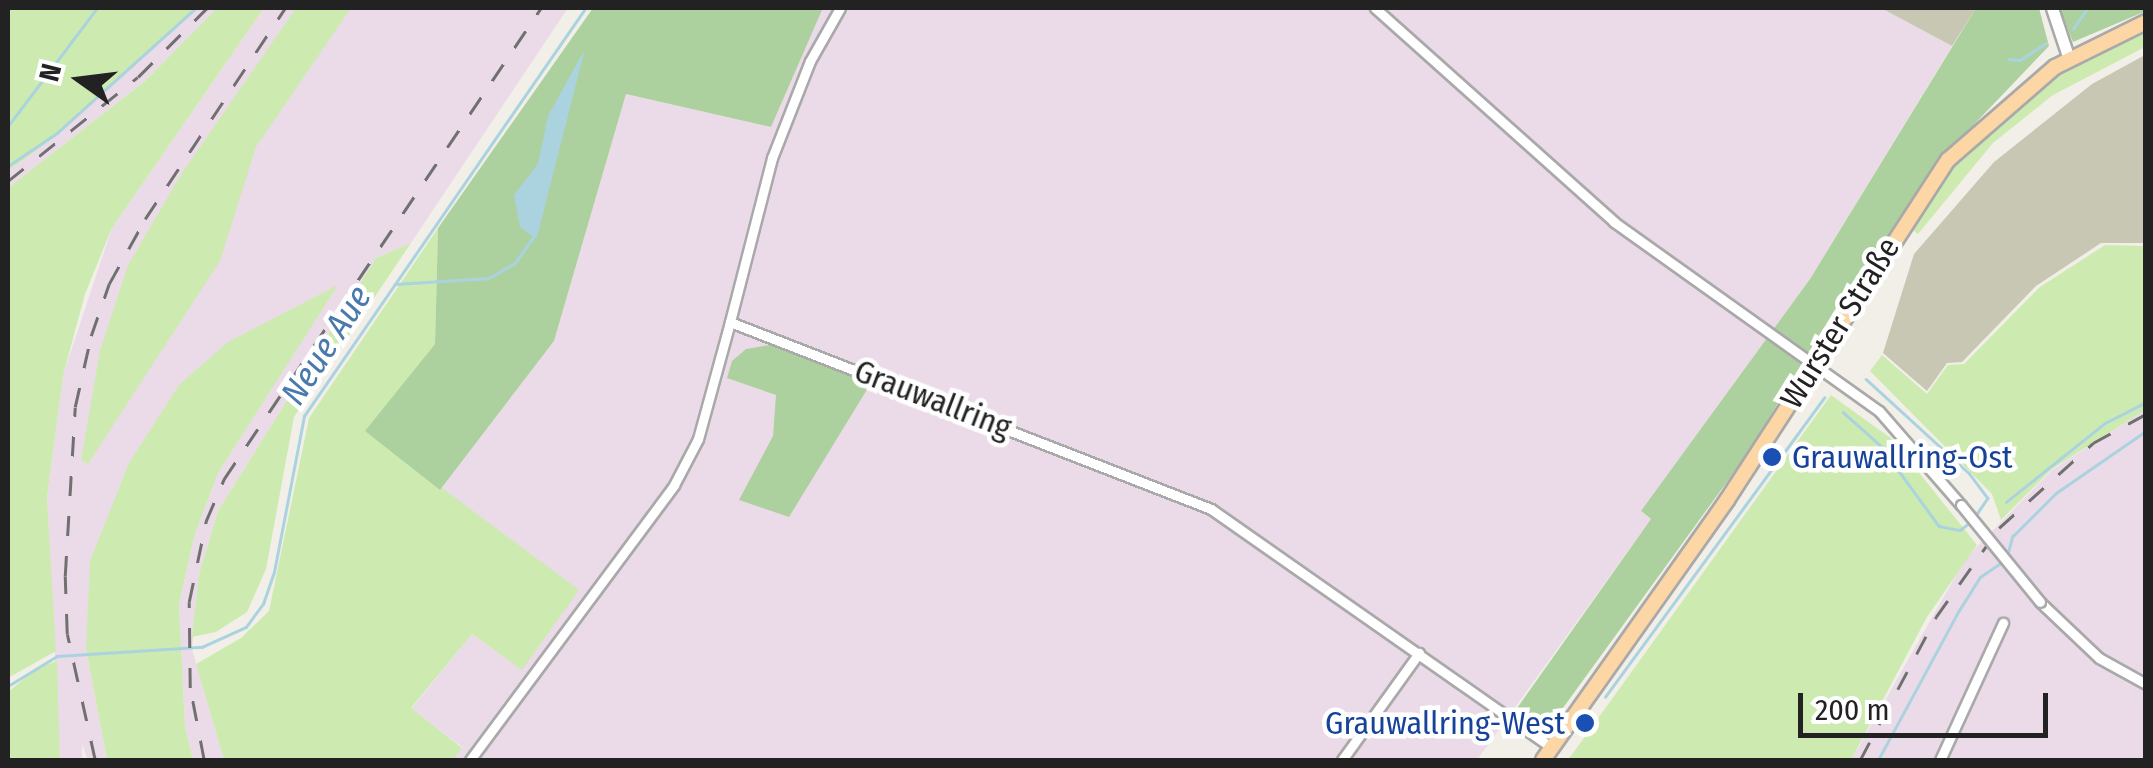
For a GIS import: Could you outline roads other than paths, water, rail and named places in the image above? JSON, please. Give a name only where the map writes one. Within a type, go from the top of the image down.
[{"type":"main road","name":"Wurster Straße","points":[[1548,754],[1814,366],[1948,160],[2005,106],[2068,59],[2146,22]]},
{"type":"street","points":[[470,760],[674,486],[698,440],[772,158],[810,60],[840,8]]},
{"type":"street","points":[[1376,8],[1614,222],[1879,411],[2040,602],[2100,658],[2146,684]]},
{"type":"street","points":[[2052,8],[2068,59]]},
{"type":"street","name":"Grauwallring","points":[[730,322],[1177,492],[1257,536],[1419,653],[1548,754]]},
{"type":"street","points":[[1940,760],[2003,622]]},
{"type":"street","points":[[1342,760],[1419,653]]},
{"type":"water","points":[[585,49],[537,237],[533,237],[520,227],[514,195],[538,164],[548,116]]},
{"type":"waterway","points":[[8,126],[97,8]]},
{"type":"waterway","points":[[8,166],[57,133],[196,8]]},
{"type":"waterway","name":"Neue Aue","points":[[8,686],[57,656],[202,647],[246,627],[263,604],[274,572],[304,416],[585,8]]},
{"type":"waterway","points":[[2073,29],[2087,8]]},
{"type":"waterway","points":[[2009,59],[2020,60],[2046,43]]},
{"type":"waterway","points":[[395,284],[489,278],[515,263],[533,237]]},
{"type":"waterway","points":[[1866,379],[1969,473],[1988,498],[1975,517]]},
{"type":"waterway","points":[[1605,697],[1824,398]]},
{"type":"waterway","points":[[2006,502],[2105,423],[2146,402]]},
{"type":"waterway","points":[[1843,412],[1880,445],[1939,526],[1960,530],[1969,523]]},
{"type":"waterway","points":[[2007,556],[2012,537],[2056,493],[2146,431]]},
{"type":"waterway","points":[[1878,760],[1958,612],[1980,577],[2002,562]]},
{"type":"railway","points":[[8,181],[138,77],[207,8]]},
{"type":"railway","points":[[95,760],[67,634],[65,576],[75,407],[91,336],[109,284],[145,219],[285,8]]},
{"type":"railway","points":[[204,760],[190,688],[189,602],[206,521],[224,479],[541,8]]},
{"type":"railway","points":[[1860,760],[1936,617],[1999,528],[2093,443],[2146,414]]},
{"type":"place","name":"Grauwallring-Ost","points":[[1772,457]]},
{"type":"place","name":"Grauwallring-West","points":[[1585,723]]}]
